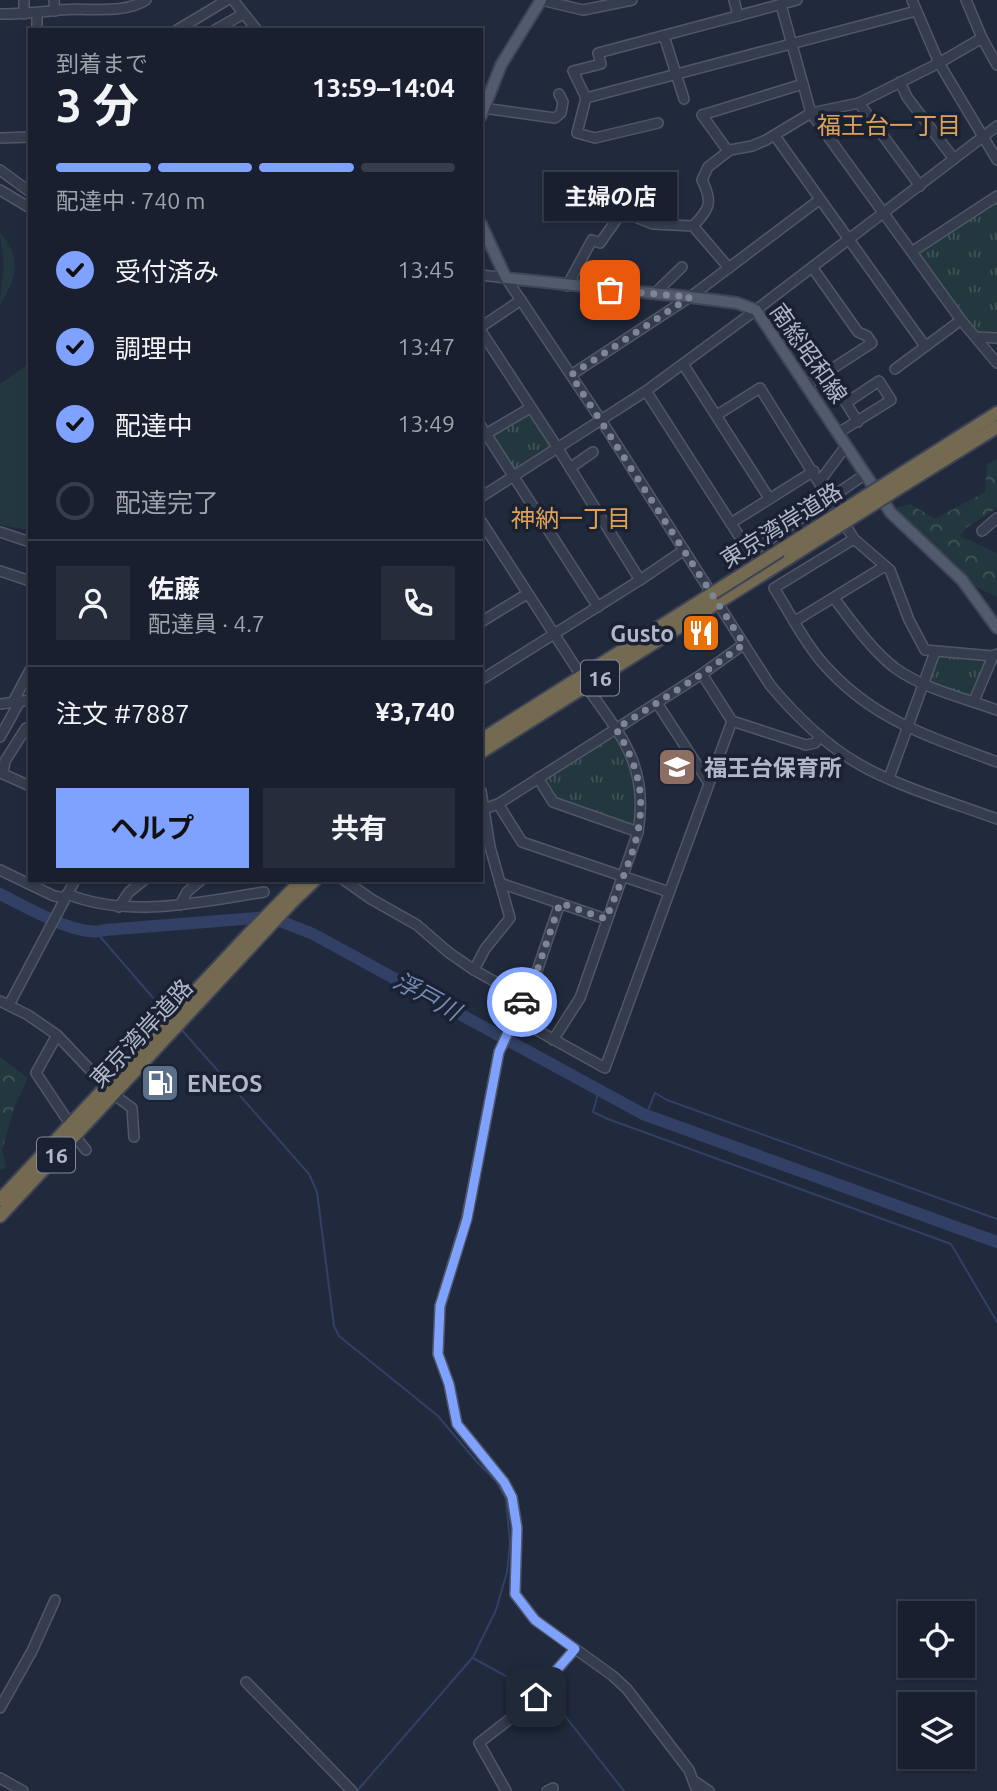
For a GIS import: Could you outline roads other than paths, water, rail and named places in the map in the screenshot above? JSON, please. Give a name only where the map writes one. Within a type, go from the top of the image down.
[{"type":"highway","name":"東京湾岸道路","points":[[483,739],[584,681],[716,598],[896,483],[997,413]]},
{"type":"highway","name":"東京湾岸道路","points":[[896,483],[997,427]]},
{"type":"highway","name":"東京湾岸道路","points":[[483,751],[584,681]]},
{"type":"highway","name":"東京湾岸道路","points":[[0,1216],[109,1090],[300,882]]},
{"type":"highway","name":"東京湾岸道路","points":[[0,1200],[313,882]]},
{"type":"main road","points":[[483,110],[501,65],[541,0]]},
{"type":"main road","points":[[483,228],[506,278]]},
{"type":"main road","name":"南総昭和線","points":[[506,278],[737,303],[756,310],[896,519],[962,580],[997,628]]},
{"type":"street","points":[[24,0],[24,15]]},
{"type":"street","points":[[54,0],[55,11]]},
{"type":"street","points":[[0,14],[37,14],[146,0]]},
{"type":"street","points":[[180,28],[227,0]]},
{"type":"street","points":[[233,0],[255,28]]},
{"type":"street","points":[[541,0],[583,10],[632,0]]},
{"type":"street","points":[[734,0],[738,16]]},
{"type":"street","points":[[658,123],[595,138],[578,133],[586,98],[573,71],[601,64],[598,53],[797,0]]},
{"type":"street","points":[[912,0],[939,63],[997,160]]},
{"type":"street","points":[[966,0],[997,65]]},
{"type":"street","points":[[781,5],[811,113],[961,320],[997,363]]},
{"type":"street","points":[[586,98],[792,46],[916,11]]},
{"type":"street","points":[[37,14],[37,28]]},
{"type":"street","points":[[218,28],[243,14]]},
{"type":"street","points":[[664,36],[684,99]]},
{"type":"street","points":[[693,226],[710,204],[702,180],[708,167],[728,151],[752,146],[775,136],[811,113],[859,103],[982,38]]},
{"type":"street","points":[[900,82],[907,97],[954,159]]},
{"type":"street","points":[[728,151],[702,115],[803,84]]},
{"type":"street","points":[[483,112],[555,118],[561,113],[563,102],[559,94]]},
{"type":"street","points":[[859,103],[919,186]]},
{"type":"street","points":[[483,496],[646,391],[997,126]]},
{"type":"street","points":[[775,136],[925,346]]},
{"type":"street","points":[[0,138],[28,137]]},
{"type":"street","points":[[0,170],[28,191]]},
{"type":"street","points":[[0,190],[28,207]]},
{"type":"street","points":[[913,251],[997,196]]},
{"type":"street","points":[[571,375],[690,297],[819,200]]},
{"type":"street","points":[[567,286],[592,240],[600,243],[622,212],[653,224],[693,226],[729,268]]},
{"type":"street","points":[[654,294],[682,267]]},
{"type":"street","points":[[807,385],[872,343],[858,332],[813,267]]},
{"type":"street","points":[[483,275],[506,278],[784,702],[820,736],[858,764],[997,819]]},
{"type":"street","points":[[483,328],[521,300]]},
{"type":"street","points":[[895,369],[961,320]]},
{"type":"street","points":[[483,332],[640,580]]},
{"type":"street","points":[[976,337],[997,338]]},
{"type":"street","points":[[683,364],[769,498]]},
{"type":"street","points":[[838,433],[858,422],[891,400],[878,381],[846,403],[858,422]]},
{"type":"street","points":[[717,415],[760,388],[855,539],[886,566],[894,577],[909,620],[925,650],[995,655],[974,701]]},
{"type":"street","points":[[646,391],[750,553],[864,475]]},
{"type":"street","points":[[530,408],[483,432],[514,475],[598,607]]},
{"type":"street","points":[[820,481],[846,446]]},
{"type":"street","points":[[570,468],[593,452]]},
{"type":"street","points":[[731,523],[814,471]]},
{"type":"street","points":[[982,531],[995,523]]},
{"type":"street","points":[[483,524],[629,750],[639,778],[642,808],[638,832],[580,998],[553,1040]]},
{"type":"street","points":[[1,534],[28,541]]},
{"type":"street","points":[[855,539],[774,588],[819,659],[840,682],[877,712],[908,729],[997,762]]},
{"type":"street","points":[[483,679],[684,550]]},
{"type":"street","points":[[795,621],[886,566]]},
{"type":"street","points":[[0,571],[28,580]]},
{"type":"street","points":[[483,621],[527,594]]},
{"type":"street","points":[[834,598],[870,644],[896,668],[925,684],[997,710]]},
{"type":"street","points":[[484,809],[498,804],[702,674],[744,644]]},
{"type":"street","points":[[889,778],[935,652]]},
{"type":"street","points":[[702,674],[732,721],[806,745],[815,743],[820,736]]},
{"type":"street","points":[[0,737],[21,701],[28,677]]},
{"type":"street","points":[[0,704],[21,701]]},
{"type":"street","points":[[657,703],[709,783]]},
{"type":"street","points":[[514,1020],[604,1068],[732,721]]},
{"type":"street","points":[[28,728],[5,761],[3,774],[28,785]]},
{"type":"street","points":[[538,778],[553,802],[638,832]]},
{"type":"street","points":[[474,970],[485,949],[510,918],[483,803]]},
{"type":"street","points":[[498,804],[522,842],[669,892]]},
{"type":"street","points":[[0,870],[54,896],[119,907],[180,905],[264,892]]},
{"type":"street","points":[[74,882],[5,1003],[57,1035],[109,1090],[132,1108],[134,1137]]},
{"type":"street","points":[[119,907],[128,892],[141,882]]},
{"type":"street","points":[[180,905],[187,892],[199,882]]},
{"type":"street","points":[[347,882],[371,900],[417,925],[448,953],[524,998]]},
{"type":"street","points":[[500,884],[606,919]]},
{"type":"street","points":[[560,903],[538,968],[499,1052],[467,1219],[440,1306],[438,1354],[449,1384],[457,1424],[504,1482],[512,1497],[517,1528],[515,1594],[535,1620],[627,1689],[689,1770],[696,1786],[709,1791]]},
{"type":"street","points":[[57,1035],[36,1073],[66,1118]]},
{"type":"street","points":[[78,1140],[86,1150]]},
{"type":"street","points":[[0,1708],[32,1651],[55,1600]]},
{"type":"street","points":[[506,1791],[480,1743],[538,1693],[575,1649]]},
{"type":"street","points":[[246,1682],[352,1791]]},
{"type":"street","points":[[0,1778],[23,1791]]},
{"type":"waterway","name":"浮戸川","points":[[0,894],[52,920],[94,932],[270,917],[313,934],[643,1114],[997,1242]]},
{"type":"waterway","points":[[97,933],[167,1014]]},
{"type":"waterway","points":[[181,1029],[309,1174],[317,1192],[334,1326],[339,1336],[438,1416],[496,1481],[506,1499],[510,1543],[507,1572],[496,1610],[473,1657],[357,1791]]},
{"type":"waterway","points":[[599,1090],[593,1112],[608,1119],[951,1244],[997,1322]]},
{"type":"waterway","points":[[646,1115],[655,1093],[667,1100],[997,1219]]},
{"type":"waterway","points":[[473,1658],[533,1691]]},
{"type":"waterway","points":[[541,1695],[554,1702],[624,1791]]},
{"type":"place","name":"主婦の店","points":[[610,290]]},
{"type":"place","name":"Gusto","points":[[701,633]]},
{"type":"place","name":"福王台保育所","points":[[677,767]]},
{"type":"place","name":"ENEOS","points":[[160,1083]]},
{"type":"district","name":"福王台一丁目","points":[[889,125]]},
{"type":"district","name":"神納一丁目","points":[[571,518]]}]
